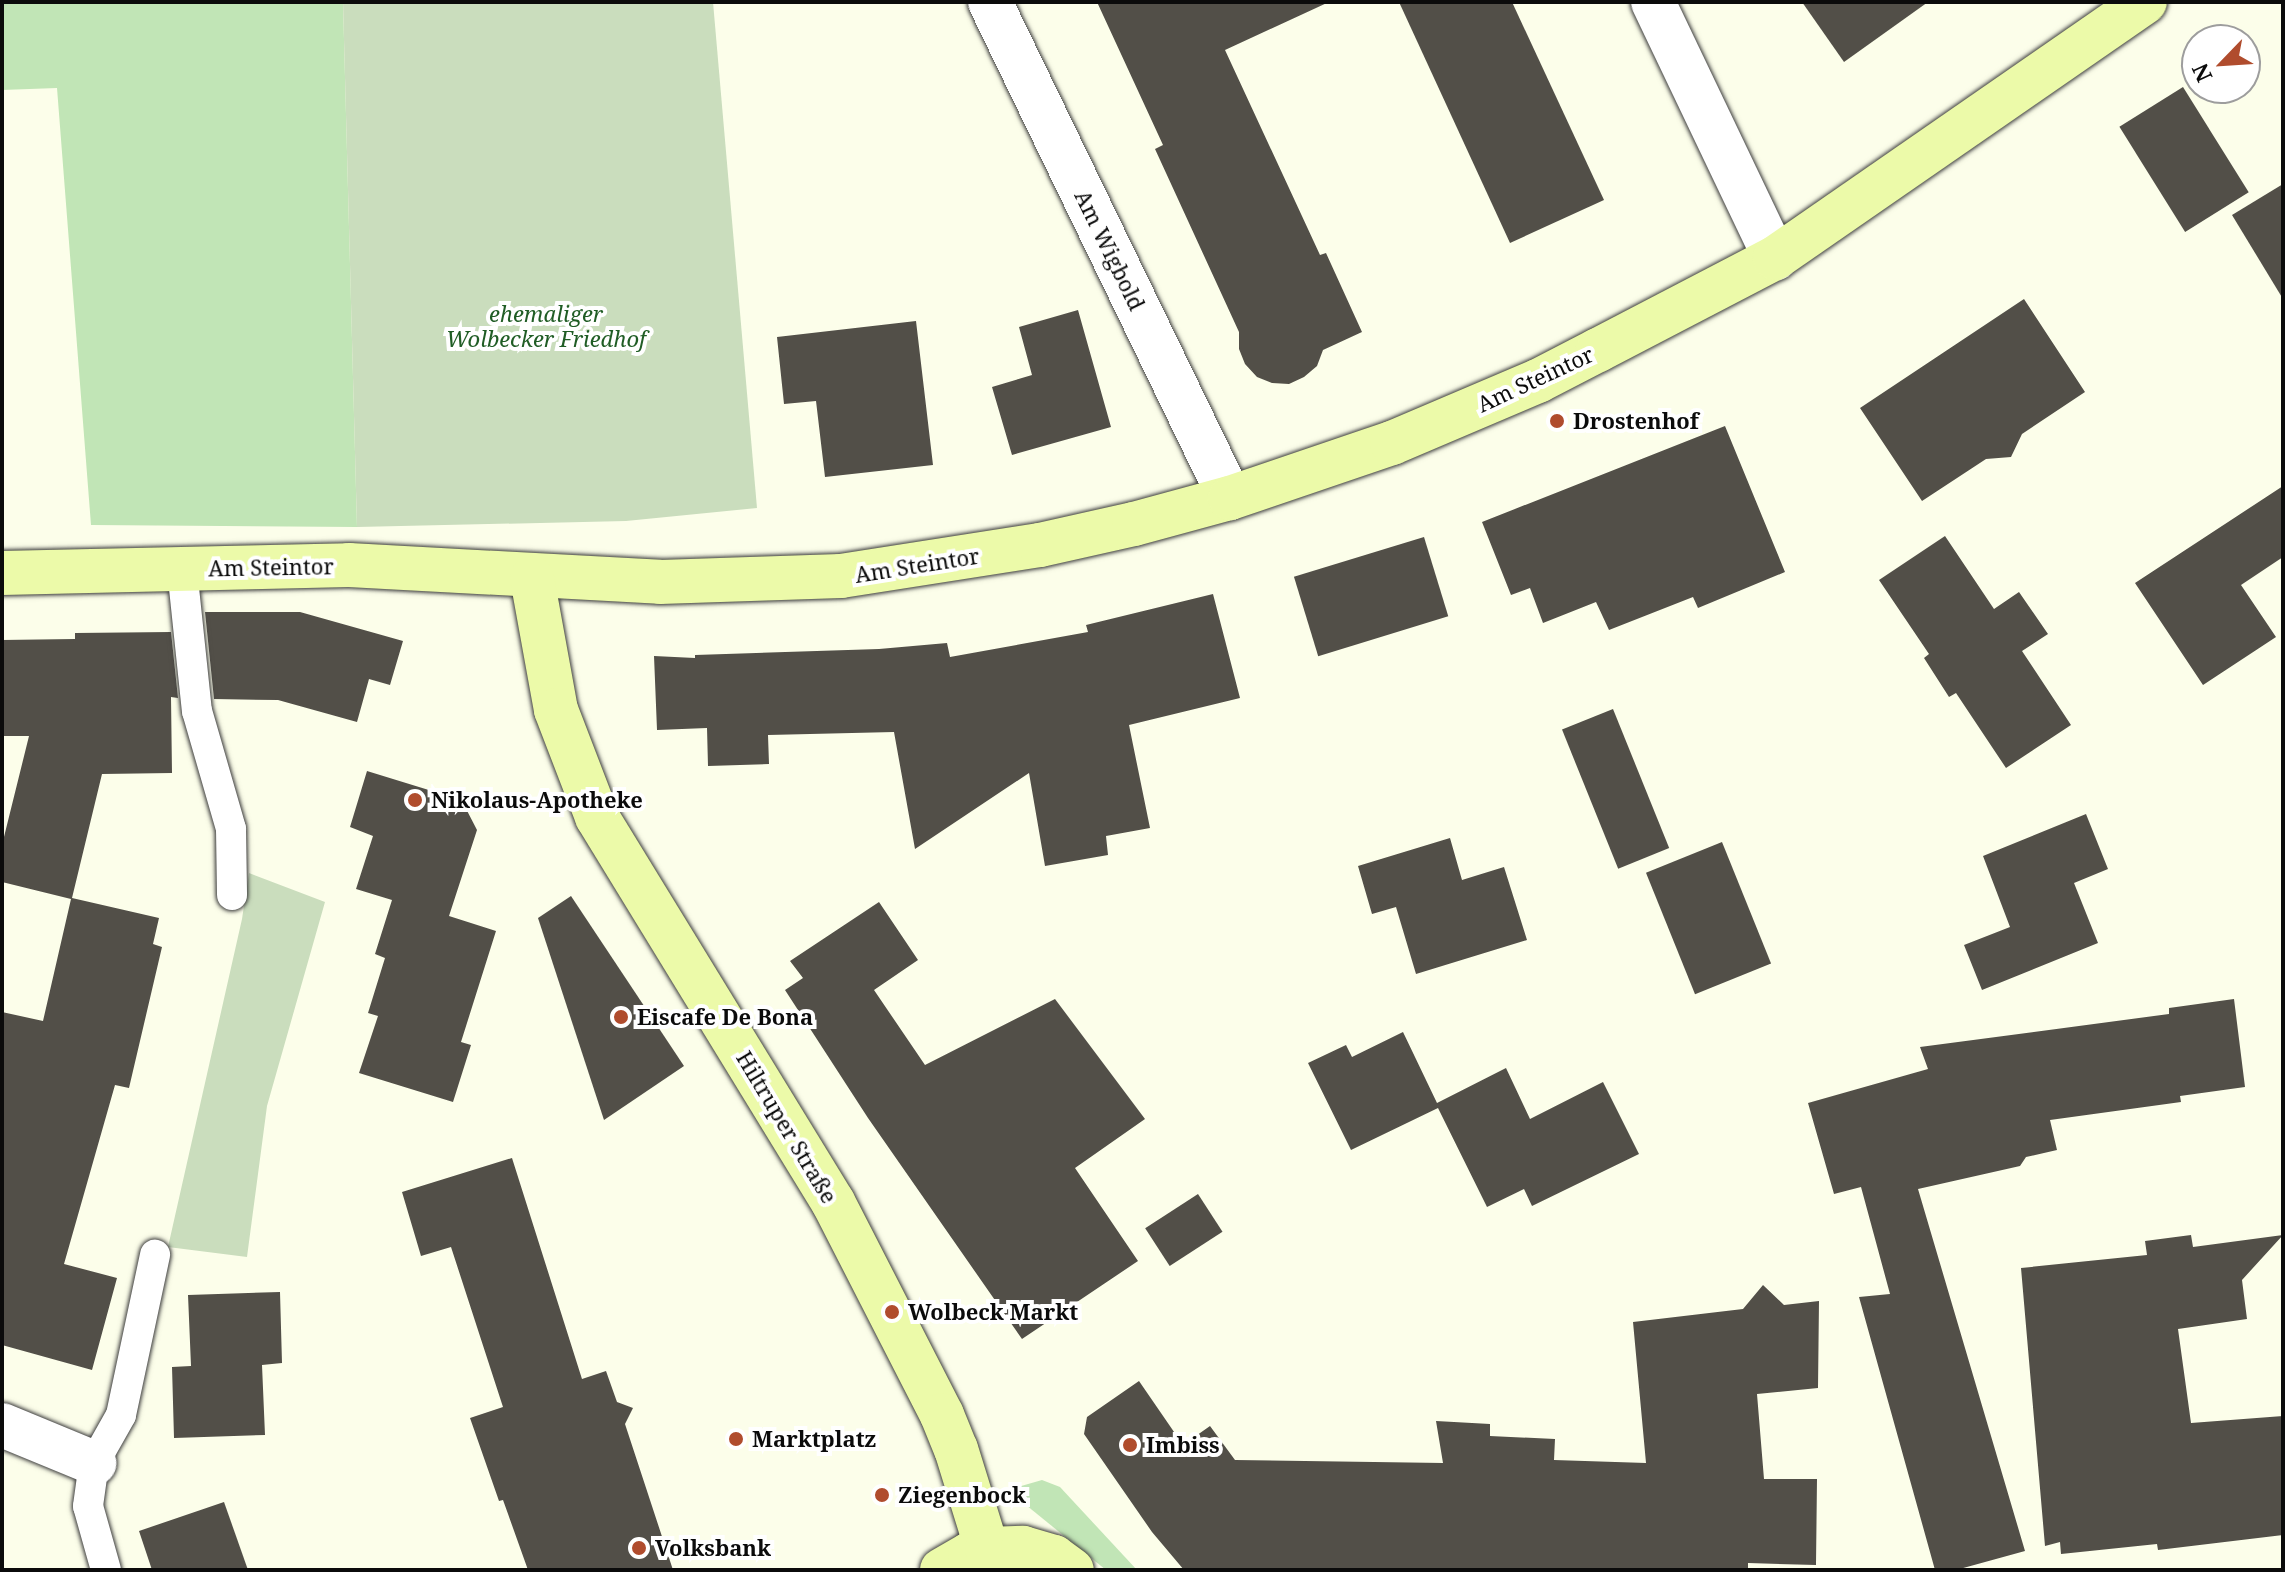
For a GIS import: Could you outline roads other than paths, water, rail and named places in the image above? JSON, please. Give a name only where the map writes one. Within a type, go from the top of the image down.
[{"type":"street","name":"Am Wigbold","points":[[990,2],[1230,498]]},
{"type":"street","points":[[1653,2],[1775,258]]},
{"type":"street","name":"Am Steintor","points":[[2,573],[349,565],[532,578],[660,582],[841,576],[1040,545],[1230,498],[1392,443],[1538,381],[1775,258],[2145,2]]},
{"type":"street","name":"Hiltruper Straße","points":[[532,578],[556,710],[597,817],[841,1216],[947,1426],[987,1549]]},
{"type":"street","points":[[2,1425],[94,1463]]},
{"type":"street","points":[[942,1570],[970,1554],[987,1549],[1023,1548],[1054,1557],[1072,1570]]},
{"type":"lane","points":[[182,569],[197,711],[231,829],[232,895]]},
{"type":"lane","points":[[106,1570],[88,1506],[94,1463],[121,1415],[155,1255]]},
{"type":"place","name":"Drostenhof","points":[[1557,421]]},
{"type":"place","name":"Nikolaus-Apotheke","points":[[415,800]]},
{"type":"place","name":"Eiscafe De Bona","points":[[621,1017]]},
{"type":"place","name":"Wolbeck Markt","points":[[892,1312]]},
{"type":"place","name":"Marktplatz","points":[[736,1439]]},
{"type":"place","name":"Imbiss","points":[[1130,1445]]},
{"type":"place","name":"Ziegenbock","points":[[882,1495]]},
{"type":"place","name":"Volksbank","points":[[639,1548]]},
{"type":"park label","name":"ehemaliger Wolbecker Friedhof","points":[[546,326]]}]
